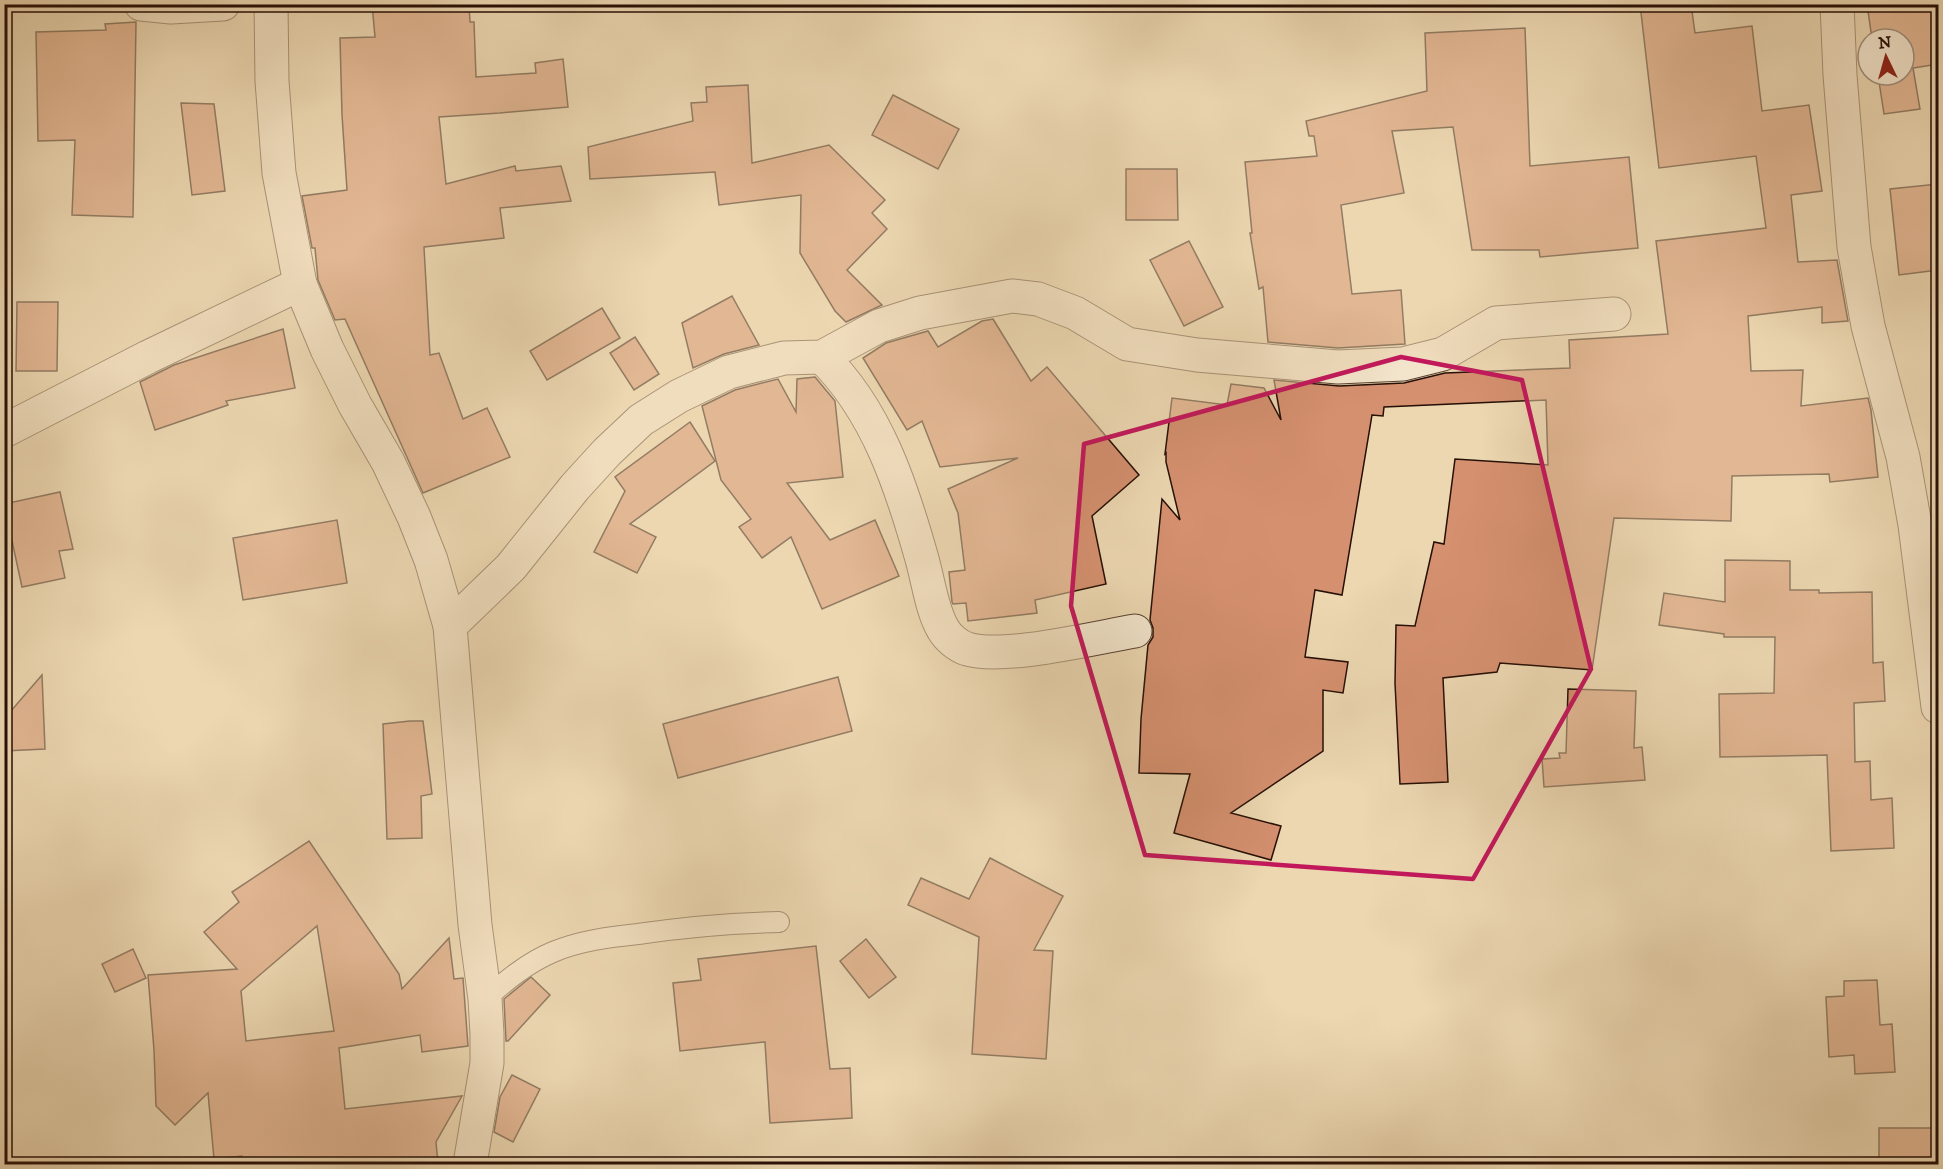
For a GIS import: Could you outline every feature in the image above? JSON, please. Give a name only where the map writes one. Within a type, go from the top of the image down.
[{"type":"street","points":[[141,4],[171,7],[223,4]]},
{"type":"street","points":[[271,4],[272,81],[279,173],[300,284],[327,349],[355,405],[388,462],[414,517],[432,560],[450,626],[475,925],[485,999],[487,1063],[470,1164]]},
{"type":"street","points":[[1837,4],[1841,97],[1854,247],[1868,326],[1903,457],[1915,525],[1938,706]]},
{"type":"street","points":[[4,431],[148,357],[300,284]]},
{"type":"street","points":[[450,626],[511,567],[575,487],[641,420],[679,396],[729,372],[784,358],[822,357],[871,330],[899,319],[1012,296],[1057,304],[1101,327],[1127,344],[1197,355],[1338,367],[1403,364],[1443,354],[1496,323],[1614,314]]},
{"type":"street","points":[[822,357],[847,384],[877,434],[898,484],[914,531],[940,623],[951,639],[968,649],[1006,651],[1135,631]]},
{"type":"lane","points":[[485,999],[520,969],[536,960],[555,951],[595,940],[727,924],[779,922]]},
{"type":"highlighted area","points":[[1401,357],[1522,380],[1591,669],[1473,879],[1145,855],[1071,606],[1084,444]]},
{"type":"building","points":[[372,4],[469,4],[470,22],[474,22],[476,77],[536,73],[535,63],[563,59],[568,107],[439,117],[446,184],[515,166],[516,171],[561,166],[571,201],[500,208],[504,238],[424,247],[430,355],[439,353],[463,419],[487,408],[510,457],[423,493],[345,319],[335,320],[318,280],[315,248],[312,248],[302,196],[347,190],[340,38],[375,37]]},
{"type":"building","points":[[1640,4],[1691,4],[1695,33],[1752,26],[1762,111],[1809,105],[1822,191],[1791,195],[1798,262],[1837,260],[1848,321],[1822,323],[1822,307],[1748,316],[1751,371],[1803,370],[1801,406],[1868,398],[1878,477],[1830,482],[1829,474],[1732,476],[1731,521],[1614,518],[1592,670],[1500,663],[1497,672],[1443,678],[1448,782],[1400,784],[1395,683],[1396,625],[1415,626],[1434,542],[1444,544],[1455,459],[1548,465],[1546,400],[1384,407],[1383,416],[1372,415],[1342,595],[1315,590],[1305,657],[1348,662],[1343,693],[1323,690],[1323,751],[1231,813],[1281,826],[1271,860],[1174,833],[1190,774],[1139,773],[1148,645],[1153,637],[1150,620],[1162,499],[1180,520],[1165,454],[1172,398],[1227,405],[1231,384],[1264,388],[1281,420],[1274,380],[1339,386],[1404,383],[1445,373],[1570,368],[1569,340],[1668,334],[1656,241],[1766,228],[1756,156],[1659,168]]},
{"type":"building","points":[[1867,4],[1938,4],[1938,64],[1916,68],[1916,27],[1870,27]]},
{"type":"building","points":[[136,22],[133,217],[72,215],[75,140],[38,141],[36,32],[106,30],[105,24]]},
{"type":"building","points":[[1525,28],[1530,166],[1629,157],[1638,248],[1540,257],[1539,250],[1472,250],[1453,127],[1392,131],[1404,193],[1341,205],[1352,294],[1401,290],[1405,344],[1338,348],[1268,342],[1263,287],[1259,289],[1250,233],[1252,233],[1245,162],[1317,156],[1314,136],[1309,136],[1306,121],[1427,91],[1425,33]]},
{"type":"building","points":[[748,85],[752,163],[829,145],[885,200],[872,213],[887,229],[847,270],[882,305],[846,322],[835,311],[800,253],[801,195],[719,205],[715,172],[590,179],[588,147],[693,121],[691,103],[707,102],[706,87]]},
{"type":"building","points":[[1916,86],[1920,109],[1884,114],[1880,87]]},
{"type":"building","points":[[893,95],[959,129],[938,169],[872,135]]},
{"type":"building","points":[[181,103],[214,104],[225,191],[192,195]]},
{"type":"building","points":[[1126,169],[1177,169],[1178,220],[1126,220]]},
{"type":"building","points":[[1938,184],[1938,270],[1899,275],[1890,189]]},
{"type":"building","points":[[1189,241],[1223,307],[1184,326],[1150,260]]},
{"type":"building","points":[[732,296],[759,345],[724,354],[693,368],[682,323]]},
{"type":"building","points":[[17,302],[58,302],[57,371],[16,371]]},
{"type":"building","points":[[602,308],[620,338],[547,380],[530,351]]},
{"type":"building","points":[[993,319],[1031,381],[1047,367],[1139,475],[1092,516],[1106,584],[1035,600],[1037,613],[968,621],[966,603],[953,604],[952,602],[949,572],[965,570],[958,513],[948,489],[1018,458],[940,467],[922,421],[907,430],[863,358],[886,343],[928,331],[938,347],[982,321]]},
{"type":"building","points":[[283,329],[295,388],[226,401],[228,405],[155,430],[140,382],[174,365]]},
{"type":"building","points":[[635,337],[659,374],[634,390],[610,353]]},
{"type":"building","points":[[815,377],[835,401],[843,477],[787,483],[830,540],[875,520],[899,576],[822,609],[791,537],[762,558],[739,527],[751,519],[721,480],[702,406],[735,390],[778,379],[796,412],[797,379]]},
{"type":"building","points":[[690,422],[715,461],[630,524],[656,537],[637,573],[594,552],[625,491],[615,477]]},
{"type":"building","points":[[60,492],[73,549],[59,551],[65,578],[22,587],[4,504]]},
{"type":"building","points":[[337,520],[347,583],[243,600],[233,538]]},
{"type":"building","points":[[1725,560],[1790,561],[1790,590],[1819,590],[1819,593],[1872,592],[1873,663],[1883,662],[1885,701],[1854,703],[1855,762],[1870,761],[1871,800],[1892,798],[1894,848],[1831,851],[1827,755],[1720,757],[1719,694],[1774,693],[1775,637],[1724,637],[1724,634],[1659,625],[1664,593],[1725,602]]},
{"type":"building","points":[[42,675],[45,749],[4,751],[4,719]]},
{"type":"building","points":[[838,677],[852,731],[678,778],[663,724]]},
{"type":"building","points":[[1568,689],[1636,691],[1634,748],[1642,747],[1645,780],[1544,787],[1542,759],[1560,758],[1559,753],[1566,753]]},
{"type":"building","points":[[423,721],[432,794],[421,796],[422,838],[387,839],[383,724]]},
{"type":"building","points":[[309,841],[399,974],[402,989],[449,938],[454,979],[463,978],[468,1046],[422,1052],[420,1035],[339,1048],[345,1109],[462,1096],[436,1142],[438,1164],[243,1164],[242,1156],[214,1159],[208,1093],[175,1125],[156,1106],[148,975],[237,969],[204,932],[239,902],[232,892]],"holes":[[[317,926],[334,1031],[246,1041],[241,991]]]},
{"type":"building","points":[[990,858],[1063,896],[1034,950],[1053,951],[1046,1059],[972,1054],[979,937],[908,905],[921,878],[969,899]]},
{"type":"building","points":[[866,939],[896,977],[869,998],[840,961]]},
{"type":"building","points":[[816,946],[830,1069],[850,1068],[852,1118],[770,1123],[765,1042],[680,1051],[673,983],[701,980],[698,959]]},
{"type":"building","points":[[133,949],[146,978],[115,992],[102,964]]},
{"type":"building","points":[[531,977],[550,995],[506,1041],[504,999]]},
{"type":"building","points":[[1877,980],[1880,1025],[1892,1024],[1895,1072],[1855,1074],[1854,1055],[1829,1057],[1826,997],[1844,996],[1844,981]]},
{"type":"building","points":[[512,1075],[540,1089],[513,1142],[494,1132],[500,1097]]},
{"type":"building","points":[[1879,1128],[1937,1128],[1937,1164],[1879,1164]]}]
